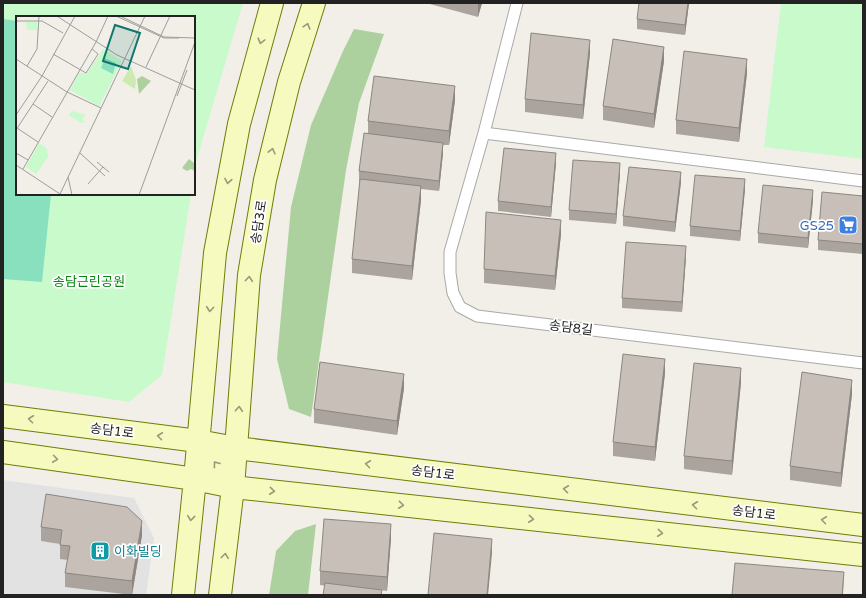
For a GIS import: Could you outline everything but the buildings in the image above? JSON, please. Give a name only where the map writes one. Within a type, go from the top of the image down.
[{"type":"main road","points":[[183,595],[215,252],[238,124],[272,3]]},
{"type":"main road","name":"송담3로","points":[[220,595],[233,487],[249,275],[264,180],[289,82],[314,3]]},
{"type":"main road","name":"송담1로","points":[[3,416],[198,441],[236,448],[863,525]]},
{"type":"main road","points":[[198,441],[233,487]]},
{"type":"main road","points":[[3,452],[195,479],[233,487],[863,555]]},
{"type":"lane","name":"송담8길","points":[[517,3],[484,133],[450,252],[450,273],[453,293],[460,307],[477,316],[863,363]]},
{"type":"lane","points":[[484,133],[863,181]]},
{"type":"green space","name":"송담근린공원","points":[[3,3],[243,3],[195,168],[195,16],[16,16],[16,195],[191,195],[162,375],[129,402],[3,382]]},
{"type":"green space","points":[[781,3],[863,3],[863,159],[764,147]]},
{"type":"green space","points":[[3,19],[16,21],[16,195],[51,195],[42,282],[3,279]]},
{"type":"green space","points":[[354,29],[384,34],[359,103],[346,170],[311,417],[289,409],[277,359],[291,207],[311,125]]},
{"type":"green space","points":[[316,524],[308,595],[269,595],[276,551],[295,531]]},
{"type":"shaded area","points":[[3,480],[134,498],[154,538],[146,595],[3,595]]},
{"type":"place","name":"GS25","points":[[848,225]]},
{"type":"place","name":"이화빌딩","points":[[100,551]]}]
